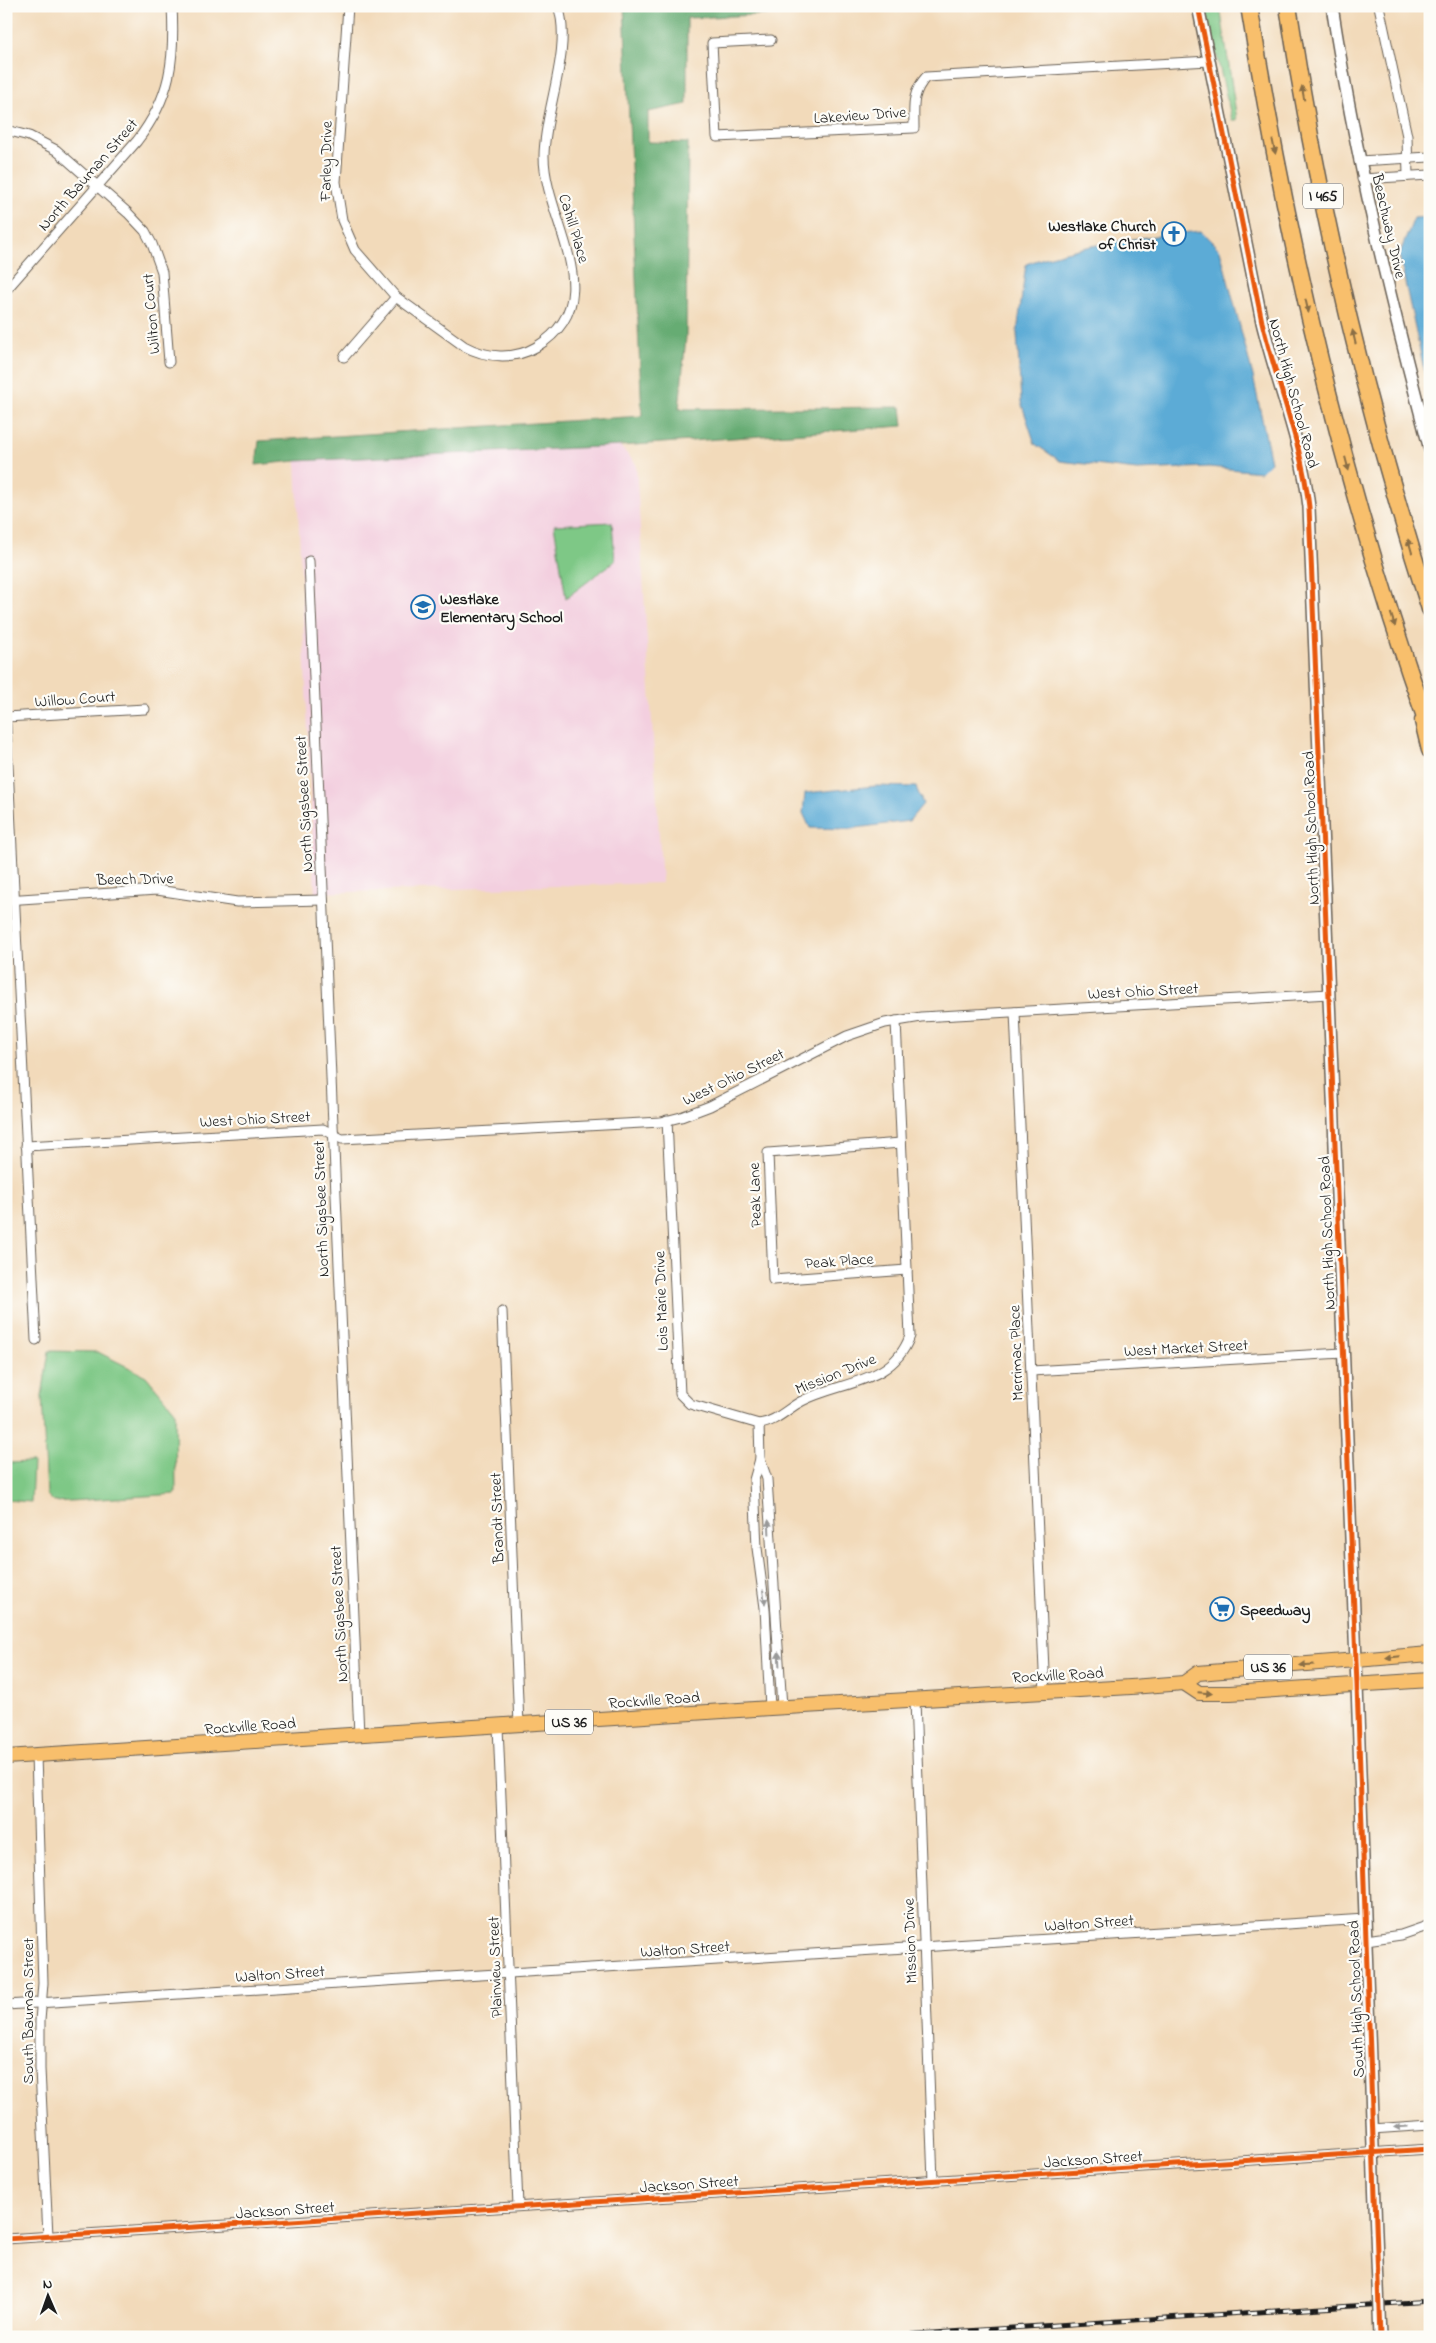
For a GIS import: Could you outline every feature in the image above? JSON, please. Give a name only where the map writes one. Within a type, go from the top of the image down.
[{"type":"highway","points":[[1242,6],[1264,99]]},
{"type":"highway","name":"I 465","points":[[1248,6],[1264,99],[1307,305],[1330,398],[1373,557],[1416,694],[1430,731]]},
{"type":"highway","name":"I 465","points":[[1288,6],[1317,168],[1356,343],[1395,495],[1430,609]]},
{"type":"highway","points":[[1416,694],[1430,750]]},
{"type":"main road","name":"Rockville Road","points":[[6,1757],[776,1708],[1044,1693],[1184,1682],[1198,1673],[1430,1654]]},
{"type":"main road","name":"US 36","points":[[1184,1682],[1199,1693],[1230,1693],[1430,1680]]},
{"type":"street","name":"North Bauman Street","points":[[6,290],[146,129],[164,94],[173,54],[172,6]]},
{"type":"street","name":"Farley Drive","points":[[348,6],[336,182],[338,204],[345,231],[355,250],[396,297]]},
{"type":"street","name":"Cahill Place","points":[[396,297],[464,346],[486,355],[509,356],[534,348],[551,337],[563,321],[572,298],[573,270],[548,188],[544,157],[545,136],[563,35],[558,6]]},
{"type":"street","name":"North High School Road","points":[[1198,6],[1262,322],[1298,446],[1308,492],[1356,1661]]},
{"type":"street","name":"Beachway Drive","points":[[1332,6],[1362,179],[1389,297],[1430,450]]},
{"type":"street","name":"Beachway Drive","points":[[1382,7],[1407,136],[1408,176]]},
{"type":"street","name":"Lakeview Drive","points":[[771,40],[712,43],[717,137],[914,128],[914,98],[917,87],[926,77],[1209,61]]},
{"type":"street","name":"Wilton Court","points":[[6,130],[28,136],[60,153],[142,227],[158,258],[164,287],[169,362]]},
{"type":"street","points":[[1359,161],[1430,157]]},
{"type":"street","points":[[1362,179],[1430,175]]},
{"type":"street","points":[[344,356],[396,297]]},
{"type":"street","name":"North Sigsbee Street","points":[[309,561],[358,1735]]},
{"type":"street","name":"Willow Court","points":[[6,717],[145,709]]},
{"type":"street","points":[[6,725],[10,900],[36,1340]]},
{"type":"street","name":"Beech Drive","points":[[10,900],[157,890],[237,902],[323,900]]},
{"type":"street","name":"West Ohio Street","points":[[26,1146],[323,1129],[342,1140],[650,1123],[681,1118],[710,1106],[847,1036],[896,1021],[920,1017],[1329,994]]},
{"type":"street","name":"Merrimac Place","points":[[1015,1012],[1044,1693]]},
{"type":"street","name":"Mission Drive","points":[[759,1424],[770,1422],[800,1402],[815,1395],[877,1375],[894,1362],[903,1351],[910,1336],[896,1021]]},
{"type":"street","name":"Lois Marie Drive","points":[[667,1120],[680,1394],[690,1404],[759,1424]]},
{"type":"street","name":"Peak Lane","points":[[773,1280],[768,1153],[901,1143]]},
{"type":"street","name":"Peak Place","points":[[773,1280],[907,1270]]},
{"type":"street","name":"Brandt Street","points":[[502,1311],[519,1725]]},
{"type":"street","name":"West Market Street","points":[[1031,1371],[1343,1353]]},
{"type":"street","points":[[759,1424],[760,1459],[754,1480],[757,1548],[776,1708]]},
{"type":"street","points":[[760,1459],[767,1479],[776,1708]]},
{"type":"street","name":"South High School Road","points":[[1356,1661],[1380,2337]]},
{"type":"street","name":"Mission Drive","points":[[915,1700],[933,2181]]},
{"type":"street","name":"Plainview Street","points":[[498,1726],[510,1974],[518,2206]]},
{"type":"street","name":"South Bauman Street","points":[[36,1755],[43,1983],[40,2069],[48,2236]]},
{"type":"street","name":"Walton Street","points":[[6,2005],[1365,1920]]},
{"type":"street","points":[[1366,1940],[1401,1935],[1430,1925]]},
{"type":"street","points":[[1372,2129],[1430,2126]]},
{"type":"street","name":"Jackson Street","points":[[6,2239],[1430,2149]]},
{"type":"shaded area","points":[[620,446],[636,464],[662,883],[315,893],[296,461]]},
{"type":"green space","points":[[624,6],[781,6],[781,14],[687,18],[687,104],[648,112],[648,142],[688,143],[686,337],[679,409],[901,407],[903,426],[620,446],[296,461],[256,465],[259,441],[642,416]]},
{"type":"green space","points":[[1205,6],[1220,6],[1237,120],[1232,120]]},
{"type":"green space","points":[[612,522],[615,561],[566,598],[554,525]]},
{"type":"green space","points":[[49,1351],[98,1352],[146,1376],[175,1411],[176,1494],[54,1502],[47,1495],[42,1396]]},
{"type":"green space","points":[[33,1462],[31,1502],[6,1500],[6,1463]]},
{"type":"water","points":[[1430,217],[1430,397],[1399,255],[1414,218]]},
{"type":"water","points":[[1201,231],[1220,250],[1253,376],[1271,462],[1261,472],[1209,467],[1137,470],[1060,461],[1035,444],[1021,402],[1017,333],[1026,264],[1091,246]]},
{"type":"water","points":[[876,786],[916,787],[923,804],[909,821],[848,829],[810,828],[803,813],[805,793]]},
{"type":"railway","points":[[871,2337],[1430,2301]]},
{"type":"cycle path","points":[[1198,6],[1262,322],[1301,460],[1309,507],[1357,1685],[1380,2337]]},
{"type":"cycle path","points":[[6,2239],[1430,2149]]},
{"type":"place","name":"Westlake Church of Christ","points":[[1174,234]]},
{"type":"place","name":"Westlake Elementary School","points":[[423,607]]},
{"type":"place","name":"Speedway","points":[[1222,1609]]}]
